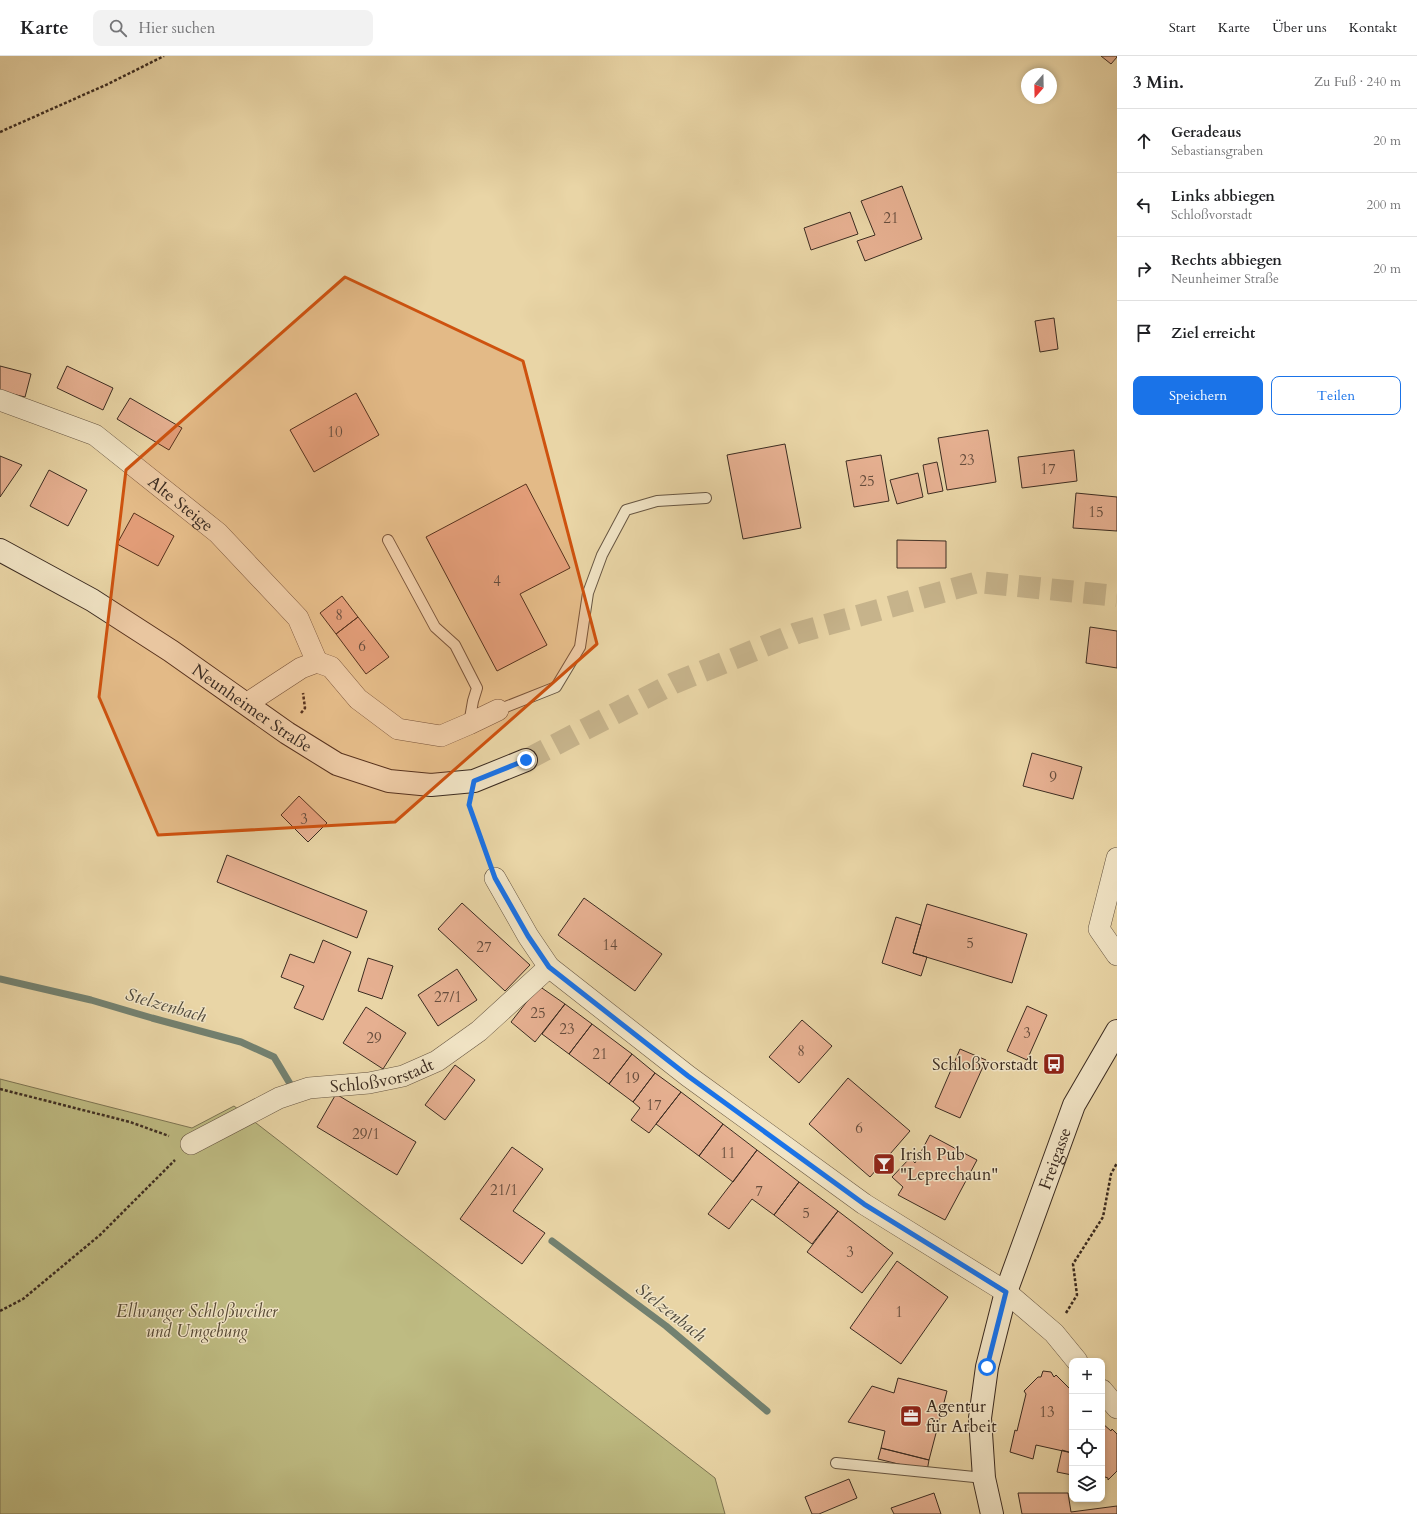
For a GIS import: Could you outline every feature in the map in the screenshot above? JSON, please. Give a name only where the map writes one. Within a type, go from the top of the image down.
[{"type":"street","name":"Alte Steige","points":[[0,400],[95,435],[218,533],[298,618],[309,665]]},
{"type":"street","name":"Neunheimer Straße","points":[[0,550],[92,600],[171,651],[287,733],[337,764],[389,781],[431,785],[474,781],[526,760]]},
{"type":"street","points":[[246,704],[309,665],[331,667],[358,699],[398,729],[441,736],[498,710]]},
{"type":"street","points":[[1117,858],[1099,929],[1117,955]]},
{"type":"street","points":[[495,878],[528,936],[549,967],[688,1076],[864,1204],[1006,1292],[1054,1334],[1074,1358]]},
{"type":"street","name":"Schloßvorstadt","points":[[191,1144],[279,1098],[309,1088],[369,1083],[403,1076],[437,1061],[479,1031],[549,967]]},
{"type":"street","name":"Freigasse","points":[[992,1514],[984,1478],[980,1418],[987,1367],[1006,1292],[1074,1105],[1117,1030]]},
{"type":"street","points":[[1105,1394],[1117,1408]]},
{"type":"lane","points":[[498,710],[556,687],[580,647],[588,593],[602,555],[626,510],[657,501],[706,498]]},
{"type":"lane","points":[[388,540],[435,627],[456,645],[477,688],[473,701],[470,724]]},
{"type":"lane","points":[[836,1463],[984,1478]]},
{"type":"path","points":[[0,132],[108,84],[164,56]]},
{"type":"path","points":[[287,733],[305,708],[309,665]]},
{"type":"path","points":[[474,781],[469,805],[495,878]]},
{"type":"path","points":[[0,1089],[130,1122],[191,1144],[100,1235],[23,1299],[0,1311]]},
{"type":"path","points":[[1054,1334],[1077,1295],[1073,1264],[1102,1217],[1111,1174],[1117,1163]]},
{"type":"highlighted area","points":[[345,277],[523,361],[597,644],[395,822],[158,835],[99,697],[126,470]]},
{"type":"green space","name":"Ellwanger Schloßweiher und Umgebung","points":[[0,1079],[192,1128],[234,1106],[715,1478],[725,1514],[0,1514]]},
{"type":"building","points":[[1101,56],[1117,56],[1117,57],[1111,64]]},
{"type":"building","points":[[902,186],[922,239],[865,261],[857,241],[875,235],[861,201]]},
{"type":"building","points":[[850,212],[858,234],[811,250],[804,228]]},
{"type":"building","points":[[1054,318],[1058,349],[1040,352],[1035,321]]},
{"type":"building","points":[[0,366],[31,374],[25,397],[0,391]]},
{"type":"building","points":[[67,366],[113,388],[103,410],[57,388]]},
{"type":"building","points":[[356,393],[379,435],[314,472],[290,430]]},
{"type":"building","points":[[130,398],[182,428],[169,450],[117,419]]},
{"type":"building","points":[[988,430],[996,482],[947,490],[938,438]]},
{"type":"building","points":[[785,444],[801,528],[743,539],[727,455]]},
{"type":"building","points":[[1074,450],[1077,481],[1022,488],[1018,457]]},
{"type":"building","points":[[881,455],[889,501],[854,507],[846,461]]},
{"type":"building","points":[[0,456],[22,465],[0,497]]},
{"type":"building","points":[[937,462],[943,491],[928,494],[923,465]]},
{"type":"building","points":[[49,470],[87,490],[68,526],[30,506]]},
{"type":"building","points":[[918,473],[923,497],[897,504],[890,480]]},
{"type":"building","points":[[526,484],[570,568],[520,594],[547,645],[497,671],[426,537]]},
{"type":"building","points":[[1076,493],[1117,497],[1117,531],[1073,528]]},
{"type":"building","points":[[134,513],[174,536],[158,566],[117,544]]},
{"type":"building","points":[[897,540],[946,541],[946,568],[897,568]]},
{"type":"building","points":[[342,596],[358,617],[336,634],[320,613]]},
{"type":"building","points":[[358,617],[389,657],[366,674],[336,634]]},
{"type":"building","points":[[1090,627],[1117,631],[1117,668],[1086,663]]},
{"type":"building","points":[[1032,753],[1082,767],[1073,799],[1023,786]]},
{"type":"building","points":[[299,796],[327,823],[308,842],[281,815]]},
{"type":"building","points":[[227,855],[367,911],[357,938],[217,882]]},
{"type":"building","points":[[584,898],[662,954],[635,991],[558,935]]},
{"type":"building","points":[[462,903],[530,965],[505,991],[438,929]]},
{"type":"building","points":[[927,904],[1027,934],[1012,983],[913,953]]},
{"type":"building","points":[[896,917],[921,925],[913,953],[927,957],[921,976],[882,963]]},
{"type":"building","points":[[323,940],[351,952],[323,1020],[294,1008],[304,986],[281,977],[290,954],[314,963]]},
{"type":"building","points":[[368,958],[393,966],[382,999],[358,991]]},
{"type":"building","points":[[457,969],[477,1000],[438,1026],[418,995]]},
{"type":"building","points":[[539,986],[565,1004],[535,1042],[511,1022]]},
{"type":"building","points":[[565,1004],[592,1024],[569,1054],[542,1034]]},
{"type":"building","points":[[1027,1006],[1047,1015],[1027,1060],[1007,1051]]},
{"type":"building","points":[[366,1007],[406,1033],[383,1069],[343,1043]]},
{"type":"building","points":[[802,1020],[832,1046],[799,1083],[769,1057]]},
{"type":"building","points":[[592,1024],[632,1054],[609,1084],[569,1054]]},
{"type":"building","points":[[960,1049],[986,1060],[960,1118],[935,1107]]},
{"type":"building","points":[[632,1054],[655,1073],[633,1102],[609,1084]]},
{"type":"building","points":[[455,1065],[475,1080],[445,1120],[425,1105]]},
{"type":"building","points":[[655,1073],[681,1092],[649,1133],[631,1120],[640,1108],[633,1102]]},
{"type":"building","points":[[848,1078],[910,1131],[870,1177],[809,1124]]},
{"type":"building","points":[[681,1092],[723,1124],[699,1156],[656,1124]]},
{"type":"building","points":[[336,1094],[416,1142],[397,1175],[317,1127]]},
{"type":"building","points":[[723,1124],[757,1150],[733,1182],[699,1156]]},
{"type":"building","points":[[930,1135],[977,1160],[945,1220],[898,1195],[903,1187],[892,1177],[910,1158],[915,1163]]},
{"type":"building","points":[[512,1147],[543,1169],[513,1211],[545,1233],[522,1264],[460,1219]]},
{"type":"building","points":[[757,1150],[799,1182],[774,1215],[752,1199],[729,1229],[708,1214]]},
{"type":"building","points":[[799,1182],[838,1211],[812,1244],[774,1215]]},
{"type":"building","points":[[838,1211],[893,1253],[862,1293],[807,1252]]},
{"type":"building","points":[[897,1261],[948,1297],[901,1364],[850,1328]]},
{"type":"building","points":[[1043,1371],[1051,1372],[1054,1377],[1056,1375],[1069,1388],[1069,1452],[1036,1445],[1033,1459],[1010,1452],[1026,1394],[1024,1391],[1038,1377],[1041,1377]]},
{"type":"building","points":[[898,1378],[947,1391],[929,1460],[881,1448],[885,1431],[848,1422],[872,1386],[894,1393]]},
{"type":"building","points":[[1105,1426],[1111,1431],[1112,1429],[1117,1434],[1117,1471],[1108,1480],[1108,1478],[1105,1477]]},
{"type":"building","points":[[881,1448],[929,1460],[927,1471],[878,1459]]},
{"type":"building","points":[[1062,1450],[1069,1452],[1069,1474],[1057,1472]]},
{"type":"building","points":[[849,1479],[857,1498],[819,1514],[812,1514],[805,1497]]},
{"type":"building","points":[[934,1493],[941,1514],[894,1514],[891,1508]]},
{"type":"building","points":[[1018,1493],[1068,1493],[1071,1512],[1117,1506],[1117,1514],[1022,1514]]},
{"type":"waterway","name":"Stelzenbach","points":[[0,979],[91,1000],[241,1042],[274,1057],[295,1092]]},
{"type":"waterway","name":"Stelzenbach","points":[[552,1241],[666,1326],[767,1411]]},
{"type":"tunnel","points":[[526,760],[674,683],[797,633],[978,582],[1117,596]]},
{"type":"place","name":"Schloßvorstadt","points":[[1054,1064]]},
{"type":"place","name":"Irish Pub \"Leprechaun\"","points":[[884,1164]]},
{"type":"place","name":"Agentur für Arbeit","points":[[911,1416]]},
{"type":"route","points":[[526,760],[474,781],[469,805],[495,878],[528,936],[549,967],[688,1076],[864,1204],[1006,1292],[987,1367]]}]
